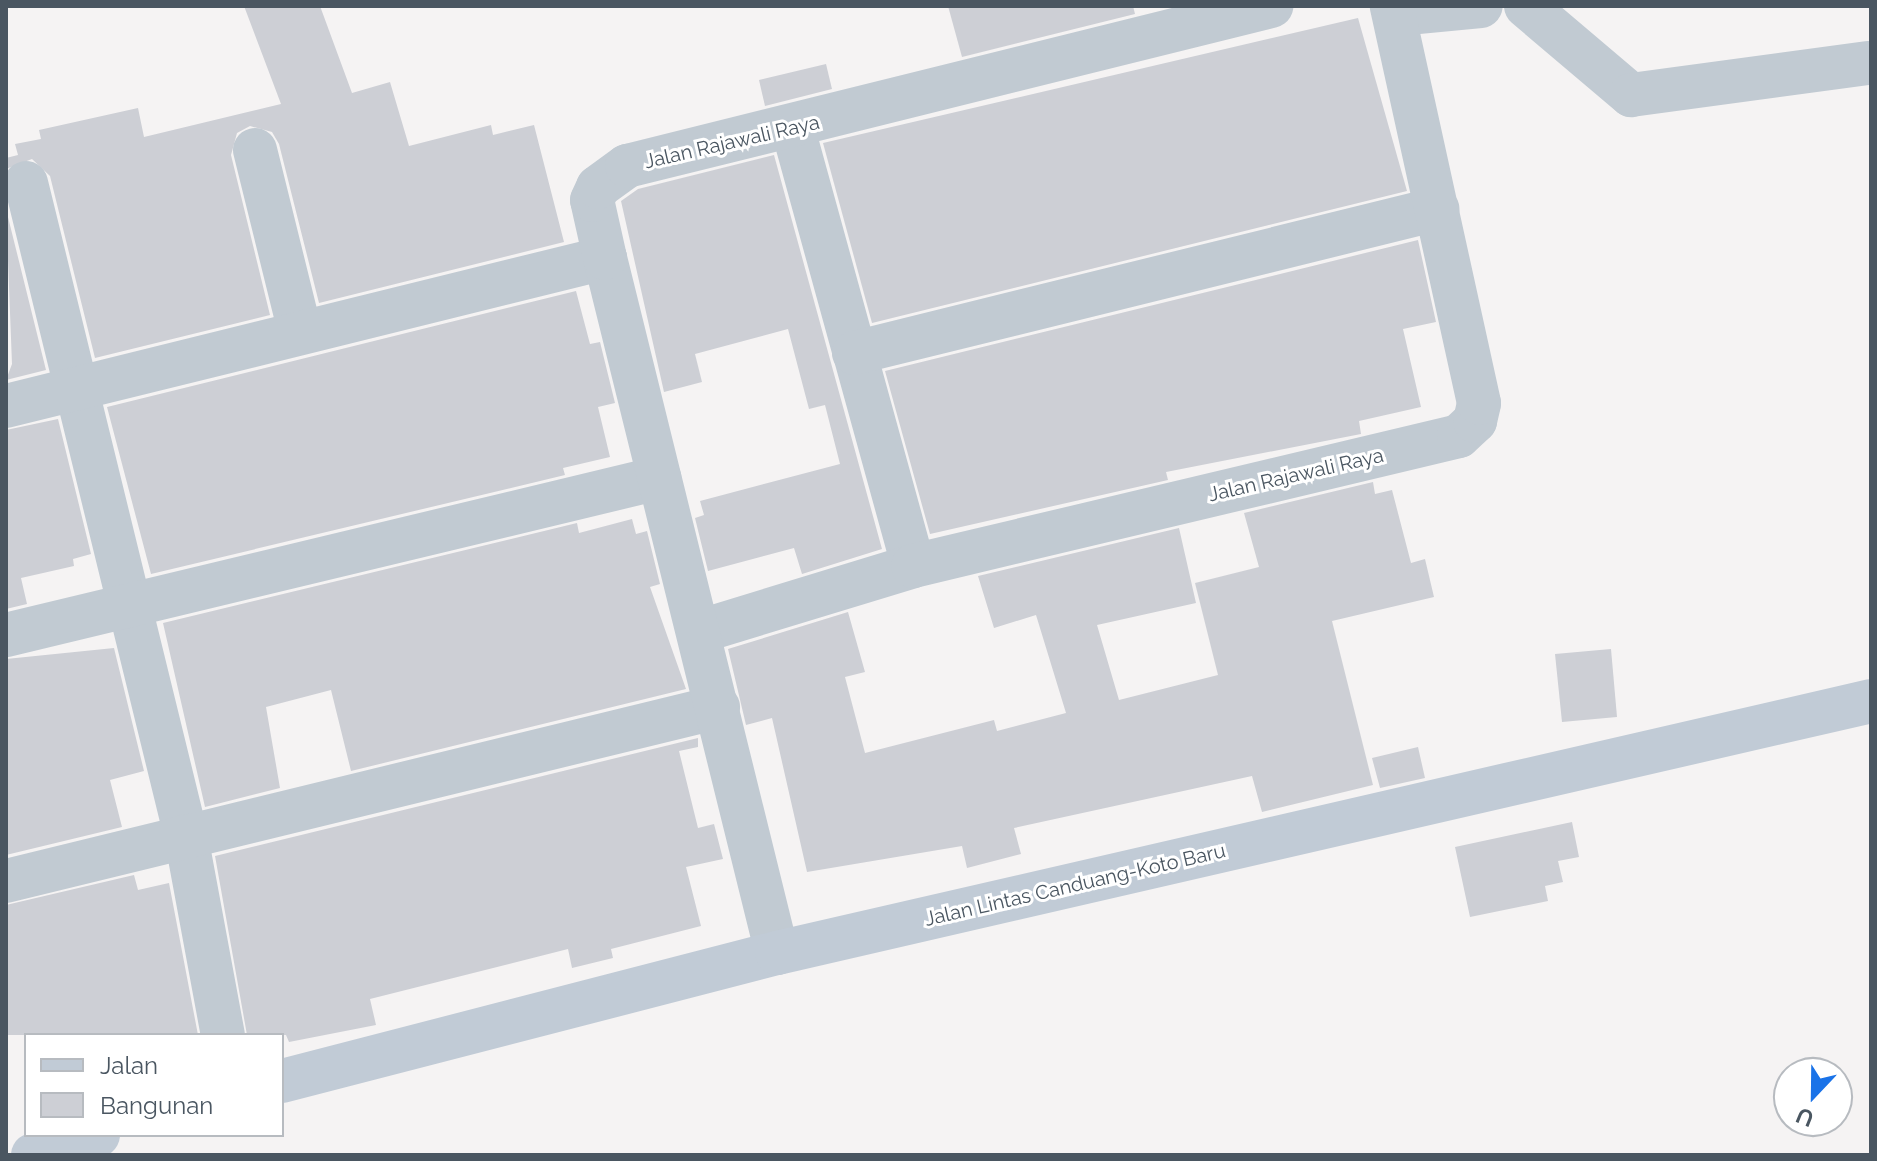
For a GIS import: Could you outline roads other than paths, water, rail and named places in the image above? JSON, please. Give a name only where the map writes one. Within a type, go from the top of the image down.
[{"type":"main road","name":"Jalan Lintas Canduang-Koto Baru","points":[[284,1080],[777,953],[1871,701]]},
{"type":"main road","points":[[33,1155],[92,1137]]},
{"type":"street","name":"Jalan Rajawali Raya","points":[[777,953],[701,631],[659,478],[592,200],[609,172],[793,129],[1153,20],[1271,6]]},
{"type":"street","points":[[1394,10],[1481,6]]},
{"type":"street","points":[[1526,6],[1631,95],[1868,63]]},
{"type":"street","name":"Jalan Rajawali Raya","points":[[701,631],[913,566],[1459,436],[1475,421],[1479,403],[1394,10]]},
{"type":"street","points":[[793,129],[913,566]]},
{"type":"street","points":[[255,150],[300,332]]},
{"type":"street","points":[[26,183],[72,390],[186,836],[223,1033]]},
{"type":"street","points":[[854,353],[1437,209]]},
{"type":"street","points":[[6,406],[605,258]]},
{"type":"street","points":[[6,635],[659,478]]},
{"type":"street","points":[[6,881],[718,707]]}]
